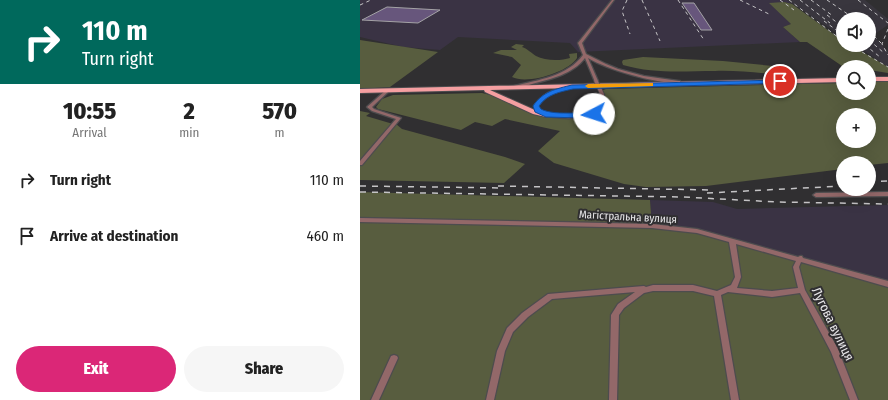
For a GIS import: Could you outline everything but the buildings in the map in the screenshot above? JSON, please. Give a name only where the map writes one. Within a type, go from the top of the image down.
[{"type":"main road","points":[[876,79],[887,79]]},
{"type":"main road","points":[[360,91],[386,92],[836,80]]},
{"type":"main road","points":[[476,89],[493,93],[535,112],[546,115]]},
{"type":"street","points":[[572,87],[553,91],[541,99],[536,106],[536,109],[546,115],[582,116],[597,113],[603,107],[602,94],[581,48],[581,41],[614,0]]},
{"type":"street","points":[[585,55],[601,64],[647,77],[669,82],[702,83]]},
{"type":"street","points":[[510,88],[569,70],[580,64],[585,55]]},
{"type":"street","points":[[360,164],[399,118],[373,110],[369,107],[386,92]]},
{"type":"street","points":[[816,195],[888,194]]},
{"type":"street","name":"Магістральна вулиця","points":[[360,220],[652,226],[697,231],[800,258],[888,284]]},
{"type":"street","points":[[490,400],[501,351],[510,330],[525,315],[550,296],[654,288],[693,288],[716,294],[734,287],[738,277],[732,240]]},
{"type":"street","name":"Лугова вулиця","points":[[800,258],[796,267],[802,290],[835,351],[854,400]]},
{"type":"street","points":[[613,396],[615,316],[621,306],[631,298],[642,291],[654,288]]},
{"type":"street","points":[[726,290],[772,294],[802,290]]},
{"type":"street","points":[[716,294],[735,400]]},
{"type":"street","points":[[375,400],[394,358]]},
{"type":"shaded area","points":[[360,0],[787,0],[792,4],[784,2],[784,17],[791,24],[783,27],[800,42],[578,52],[570,43],[458,37],[440,50],[403,47],[360,37]]},
{"type":"shaded area","points":[[787,0],[865,0],[888,19],[888,25],[876,33],[876,12],[836,12],[836,32]]},
{"type":"shaded area","points":[[876,38],[888,52],[888,67],[866,52],[876,52]]},
{"type":"shaded area","points":[[650,200],[713,202],[737,209],[888,205],[888,284],[652,226]]},
{"type":"green space","points":[[784,2],[792,4],[836,36],[836,52],[862,52],[888,67],[888,73],[876,71],[876,60],[836,60],[836,62],[807,42],[800,42],[783,27],[791,24],[769,3]]},
{"type":"green space","points":[[360,40],[438,52],[390,87],[360,89]]},
{"type":"green space","points":[[516,44],[524,45],[522,47],[544,59],[566,59],[570,58],[569,54],[577,53],[577,58],[566,68],[547,76],[519,79],[512,77],[521,65],[512,57],[493,53],[501,50],[517,50],[511,47]]},
{"type":"green space","points":[[643,57],[723,61],[773,66],[784,71],[784,74],[732,71],[657,71],[623,65],[622,62],[623,60]]},
{"type":"green space","points":[[876,82],[888,82],[888,163],[876,164],[876,156],[836,156],[836,170],[706,186],[646,187],[624,184],[554,163],[538,151],[560,131],[505,119],[492,126],[475,122],[461,130],[378,109],[376,107],[382,99],[393,95],[482,93],[500,98],[535,115],[566,118],[588,116],[605,111],[607,106],[603,90],[836,83],[836,100],[876,100]]},
{"type":"green space","points":[[360,111],[370,113],[366,116],[393,124],[360,164]]},
{"type":"green space","points":[[396,124],[402,129],[505,157],[525,164],[504,183],[360,180],[360,166]]},
{"type":"green space","points":[[360,192],[650,200],[652,226],[697,231],[888,284],[888,400],[360,400]]},
{"type":"railway","points":[[360,5],[371,0]]},
{"type":"railway","points":[[627,0],[622,11],[630,34]]},
{"type":"railway","points":[[642,0],[660,41]]},
{"type":"railway","points":[[678,0],[704,40]]},
{"type":"railway","points":[[740,0],[771,15]]},
{"type":"railway","points":[[780,0],[794,10]]},
{"type":"railway","points":[[789,0],[836,36]]},
{"type":"railway","points":[[800,0],[830,23]]},
{"type":"railway","points":[[811,0],[833,16]]},
{"type":"railway","points":[[827,0],[845,12]]},
{"type":"railway","points":[[858,0],[888,23]]},
{"type":"railway","points":[[827,15],[836,22]]},
{"type":"railway","points":[[824,21],[836,30]]},
{"type":"railway","points":[[882,44],[888,29]]},
{"type":"railway","points":[[876,38],[882,44]]},
{"type":"railway","points":[[882,44],[888,55]]},
{"type":"railway","points":[[876,46],[884,53]]},
{"type":"railway","points":[[862,52],[888,67]]},
{"type":"railway","points":[[874,52],[880,57]]},
{"type":"railway","points":[[876,182],[888,181]]},
{"type":"railway","points":[[360,186],[503,188]]},
{"type":"railway","points":[[498,186],[712,190]]},
{"type":"railway","points":[[707,193],[836,186]]},
{"type":"railway","points":[[360,192],[683,197],[778,202],[888,204]]},
{"type":"slow traffic","points":[[588,86],[651,85]]},
{"type":"route","points":[[594,114],[582,116],[546,115],[538,111],[536,106],[539,101],[549,93],[563,88],[572,87],[780,81]]}]
